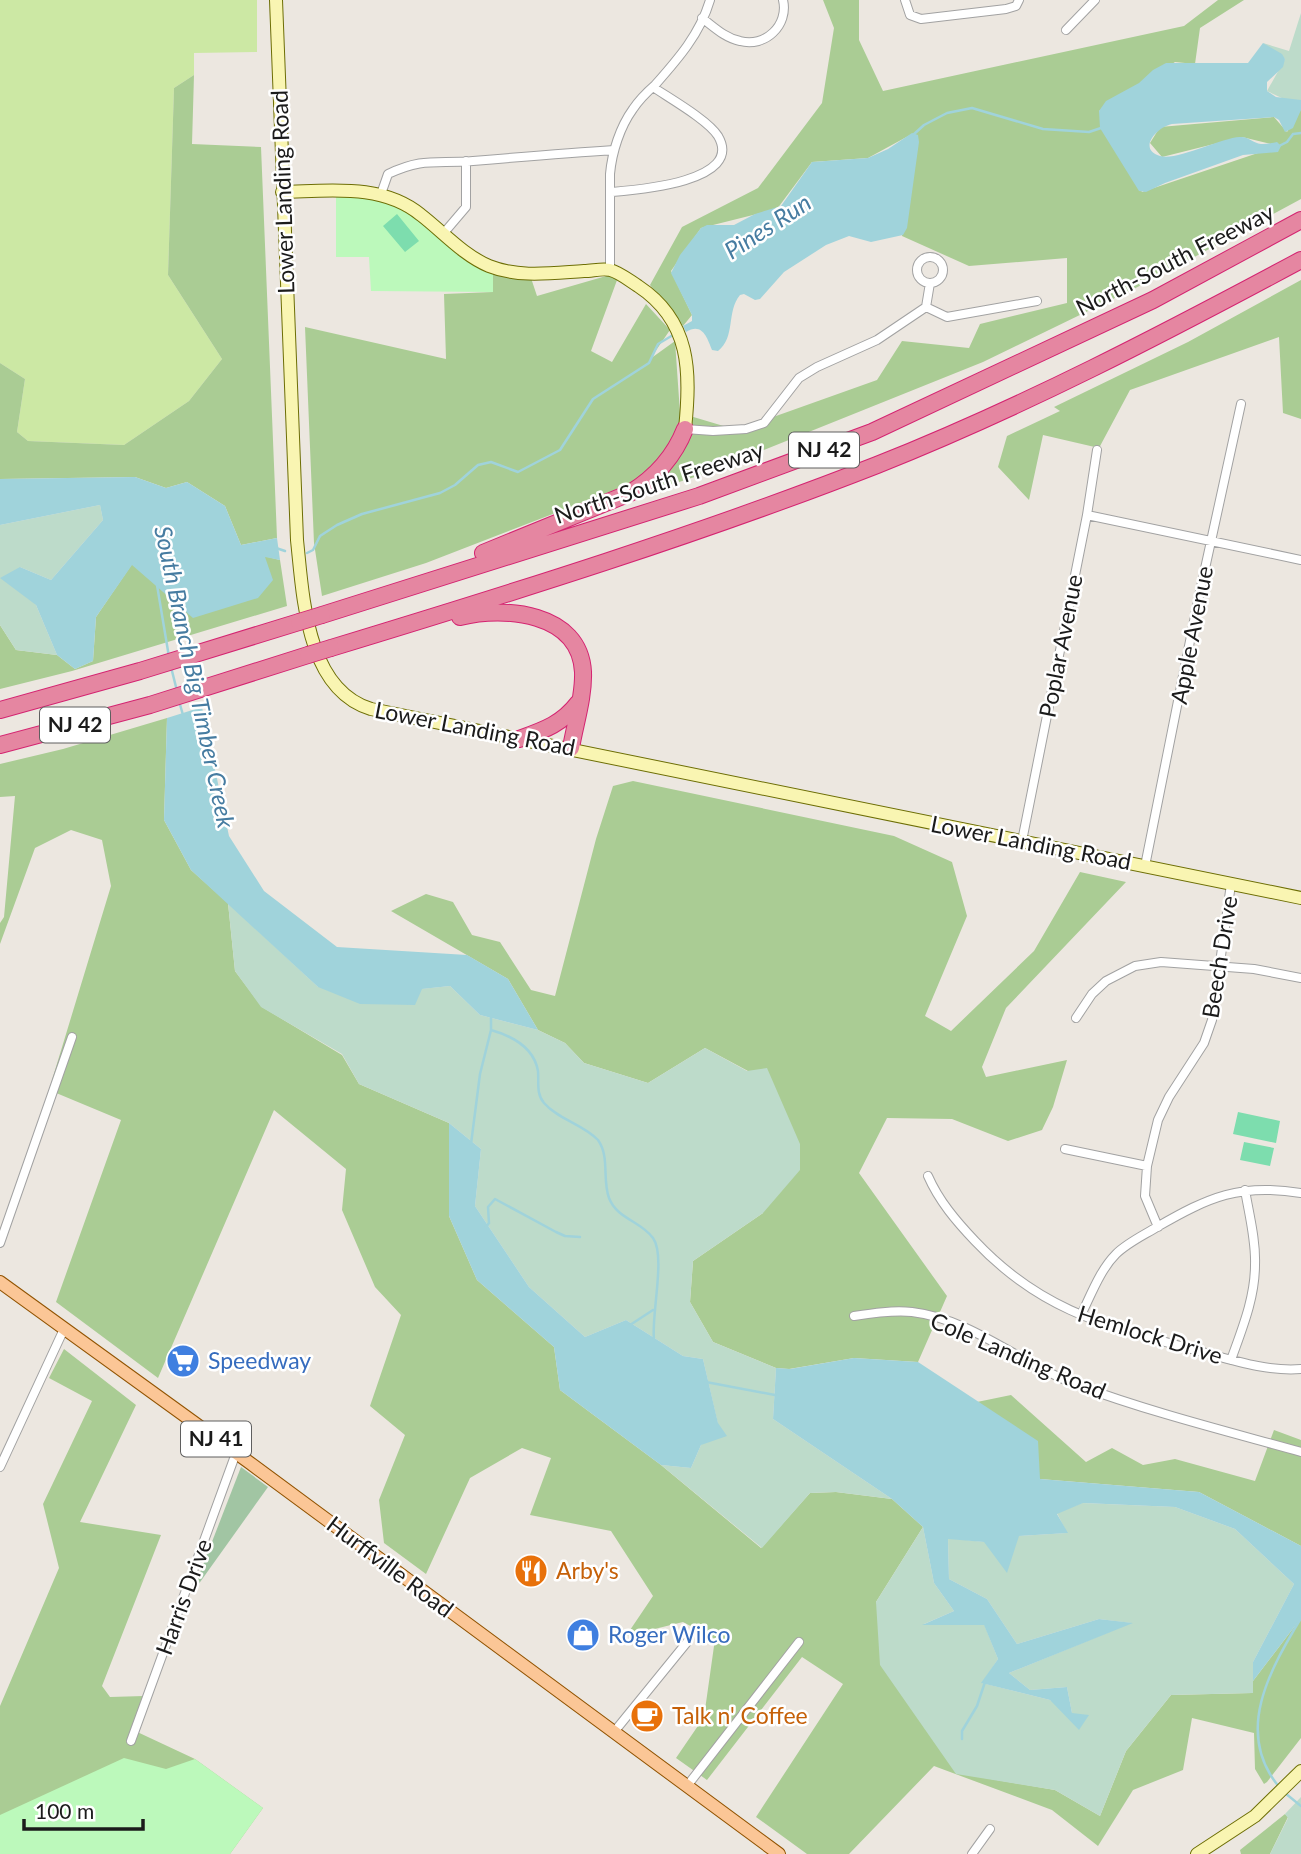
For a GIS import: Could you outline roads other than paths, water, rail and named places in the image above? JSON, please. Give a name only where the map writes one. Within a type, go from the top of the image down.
[{"type":"highway","name":"North-South Freeway","points":[[0,710],[199,653],[699,496],[872,432],[1153,300],[1301,220]]},
{"type":"highway","name":"NJ 42","points":[[0,745],[150,705],[679,539],[879,464],[1041,393],[1184,323],[1301,260]]},
{"type":"highway","points":[[398,590],[452,565],[631,493],[651,478],[670,458],[685,429]]},
{"type":"highway","points":[[423,619],[451,620],[472,614],[500,612],[527,615],[547,622],[569,639],[580,659],[583,676],[570,748]]},
{"type":"highway","points":[[519,738],[555,726],[570,714],[578,703]]},
{"type":"main road","name":"Lower Landing Road","points":[[276,0],[298,540],[303,596],[312,637],[325,672],[337,689],[364,707],[1301,898]]},
{"type":"main road","points":[[282,192],[340,191],[381,194],[400,200],[474,258],[506,272],[610,270],[649,294],[679,332],[687,364],[689,390],[685,429]]},
{"type":"main road","name":"Hurffville Road","points":[[0,1282],[779,1854]]},
{"type":"main road","points":[[1197,1854],[1255,1816],[1301,1771]]},
{"type":"street","points":[[610,270],[611,162],[614,149],[632,109],[681,56],[710,0]]},
{"type":"street","points":[[702,18],[736,41],[745,43],[764,39],[778,29],[783,17],[783,0]]},
{"type":"street","points":[[905,0],[910,15],[921,19],[1006,9],[1016,6],[1019,0]]},
{"type":"street","points":[[1066,30],[1095,0]]},
{"type":"street","points":[[611,192],[646,189],[700,175],[708,172],[721,158],[722,147],[717,135],[653,87]]},
{"type":"street","points":[[381,194],[388,174],[408,165],[431,160],[467,162],[614,149]]},
{"type":"street","points":[[443,234],[466,207],[467,162]]},
{"type":"street","points":[[685,429],[746,429],[764,423],[799,378],[877,340],[926,307],[930,284]]},
{"type":"street","points":[[926,307],[947,317],[1037,301]]},
{"type":"street","name":"Apple Avenue","points":[[1145,866],[1241,404]]},
{"type":"street","name":"Poplar Avenue","points":[[1022,841],[1087,515],[1097,450]]},
{"type":"street","points":[[1087,515],[1301,560]]},
{"type":"street","name":"Beech Drive","points":[[1158,1227],[1145,1196],[1147,1166],[1158,1119],[1204,1043],[1212,1020],[1231,884]]},
{"type":"street","points":[[1076,1018],[1092,994],[1106,981],[1135,966],[1161,962],[1218,966],[1254,969],[1301,978]]},
{"type":"street","points":[[0,1243],[72,1037]]},
{"type":"street","points":[[1065,1149],[1147,1166]]},
{"type":"street","name":"Hemlock Drive","points":[[928,1176],[938,1198],[999,1267],[1041,1296],[1117,1329],[1231,1360],[1284,1370],[1301,1368]]},
{"type":"street","points":[[1080,1315],[1102,1273],[1116,1254],[1158,1227],[1215,1197],[1244,1190],[1272,1188],[1301,1193]]},
{"type":"street","points":[[1231,1360],[1247,1313],[1255,1264],[1244,1190]]},
{"type":"street","name":"Cole Landing Road","points":[[854,1316],[878,1312],[913,1312],[946,1322],[982,1336],[1033,1366],[1075,1385],[1144,1408],[1301,1452]]},
{"type":"street","points":[[0,1467],[64,1329]]},
{"type":"street","name":"Harris Drive","points":[[131,1741],[236,1453]]},
{"type":"street","points":[[614,1732],[688,1642]]},
{"type":"street","points":[[687,1786],[799,1642]]},
{"type":"street","points":[[972,1854],[990,1829]]},
{"type":"water","points":[[1263,43],[1282,54],[1285,59],[1283,67],[1267,82],[1267,91],[1276,97],[1301,100],[1301,110],[1293,128],[1285,132],[1279,120],[1274,117],[1172,124],[1161,129],[1152,138],[1150,148],[1153,153],[1167,157],[1243,137],[1261,144],[1277,142],[1281,146],[1278,152],[1243,155],[1146,192],[1139,191],[1100,128],[1099,111],[1106,101],[1139,83],[1153,70],[1166,63],[1248,63]]},
{"type":"water","points":[[912,133],[918,135],[919,142],[907,228],[903,235],[871,242],[849,236],[826,245],[784,272],[760,299],[740,295],[733,309],[727,339],[718,351],[712,350],[700,330],[692,329],[686,332],[683,326],[692,321],[692,315],[671,273],[680,255],[701,228],[707,225],[734,225],[755,214],[781,206],[812,162],[868,158]]},
{"type":"water","points":[[135,477],[166,488],[187,482],[225,506],[241,545],[277,538],[280,560],[265,557],[273,580],[258,598],[193,618],[132,565],[96,617],[93,661],[75,669],[57,655],[36,605],[0,578],[20,567],[51,580],[103,520],[100,505],[0,525],[0,479]]},
{"type":"water","points":[[202,707],[229,836],[264,891],[337,947],[467,955],[508,979],[538,1030],[480,1015],[450,986],[422,989],[415,1005],[360,1004],[318,987],[191,870],[164,820],[167,718]]},
{"type":"water","points":[[449,1123],[481,1149],[475,1206],[529,1287],[585,1337],[626,1320],[683,1356],[703,1359],[718,1423],[727,1436],[701,1445],[691,1468],[661,1465],[560,1390],[554,1347],[477,1280],[449,1216]]},
{"type":"water","points":[[854,1358],[918,1362],[1038,1441],[1040,1479],[1199,1492],[1301,1546],[1301,1618],[1253,1681],[1253,1662],[1294,1584],[1235,1529],[1175,1507],[1083,1503],[1057,1514],[1068,1533],[1019,1536],[1007,1573],[984,1542],[948,1539],[949,1579],[987,1599],[1017,1644],[1099,1619],[1133,1623],[1009,1673],[1030,1690],[1067,1687],[1072,1713],[1089,1715],[1079,1730],[1050,1700],[981,1683],[998,1659],[984,1625],[922,1625],[954,1611],[934,1583],[923,1527],[892,1499],[773,1419],[776,1368],[790,1369]]},
{"type":"waterway","name":"Pines Run","points":[[913,135],[924,125],[947,113],[972,108],[1043,129],[1089,132],[1101,128]]},
{"type":"waterway","name":"Pines Run","points":[[1293,134],[1301,133]]},
{"type":"waterway","points":[[1277,147],[1287,142],[1293,134]]},
{"type":"waterway","name":"Pines Run","points":[[307,553],[313,550],[320,536],[337,525],[362,514],[440,493],[455,485],[478,465],[491,462],[518,472],[560,450],[593,399],[649,363],[658,344],[673,335]]},
{"type":"waterway","name":"Pines Run","points":[[276,548],[285,551]]},
{"type":"waterway","name":"South Branch Big Timber Creek","points":[[157,585],[169,657]]},
{"type":"waterway","name":"South Branch Big Timber Creek","points":[[171,667],[177,691]]},
{"type":"waterway","name":"South Branch Big Timber Creek","points":[[179,701],[183,715]]},
{"type":"waterway","name":"South Branch Big Timber Creek","points":[[471,1144],[491,1017]]},
{"type":"waterway","points":[[491,1030],[521,1044],[532,1056],[536,1063],[538,1088],[544,1103],[598,1140],[604,1154],[609,1198],[618,1211],[653,1238],[658,1258],[654,1340]]},
{"type":"waterway","points":[[486,1227],[489,1223],[488,1207],[495,1199],[556,1232],[580,1237]]},
{"type":"waterway","points":[[630,1325],[653,1310]]},
{"type":"waterway","name":"South Branch Big Timber Creek","points":[[706,1382],[775,1395]]},
{"type":"waterway","name":"South Branch Big Timber Creek","points":[[1280,1788],[1266,1767],[1259,1746],[1258,1724],[1268,1680],[1301,1618]]},
{"type":"waterway","points":[[962,1739],[962,1731],[977,1706],[985,1682]]},
{"type":"waterway","name":"South Branch Big Timber Creek","points":[[1285,1793],[1301,1806]]},
{"type":"place","name":"Speedway","points":[[183,1361]]},
{"type":"place","name":"Arby's","points":[[531,1571]]},
{"type":"place","name":"Roger Wilco","points":[[583,1635]]},
{"type":"place","name":"Talk n' Coffee","points":[[647,1716]]}]
